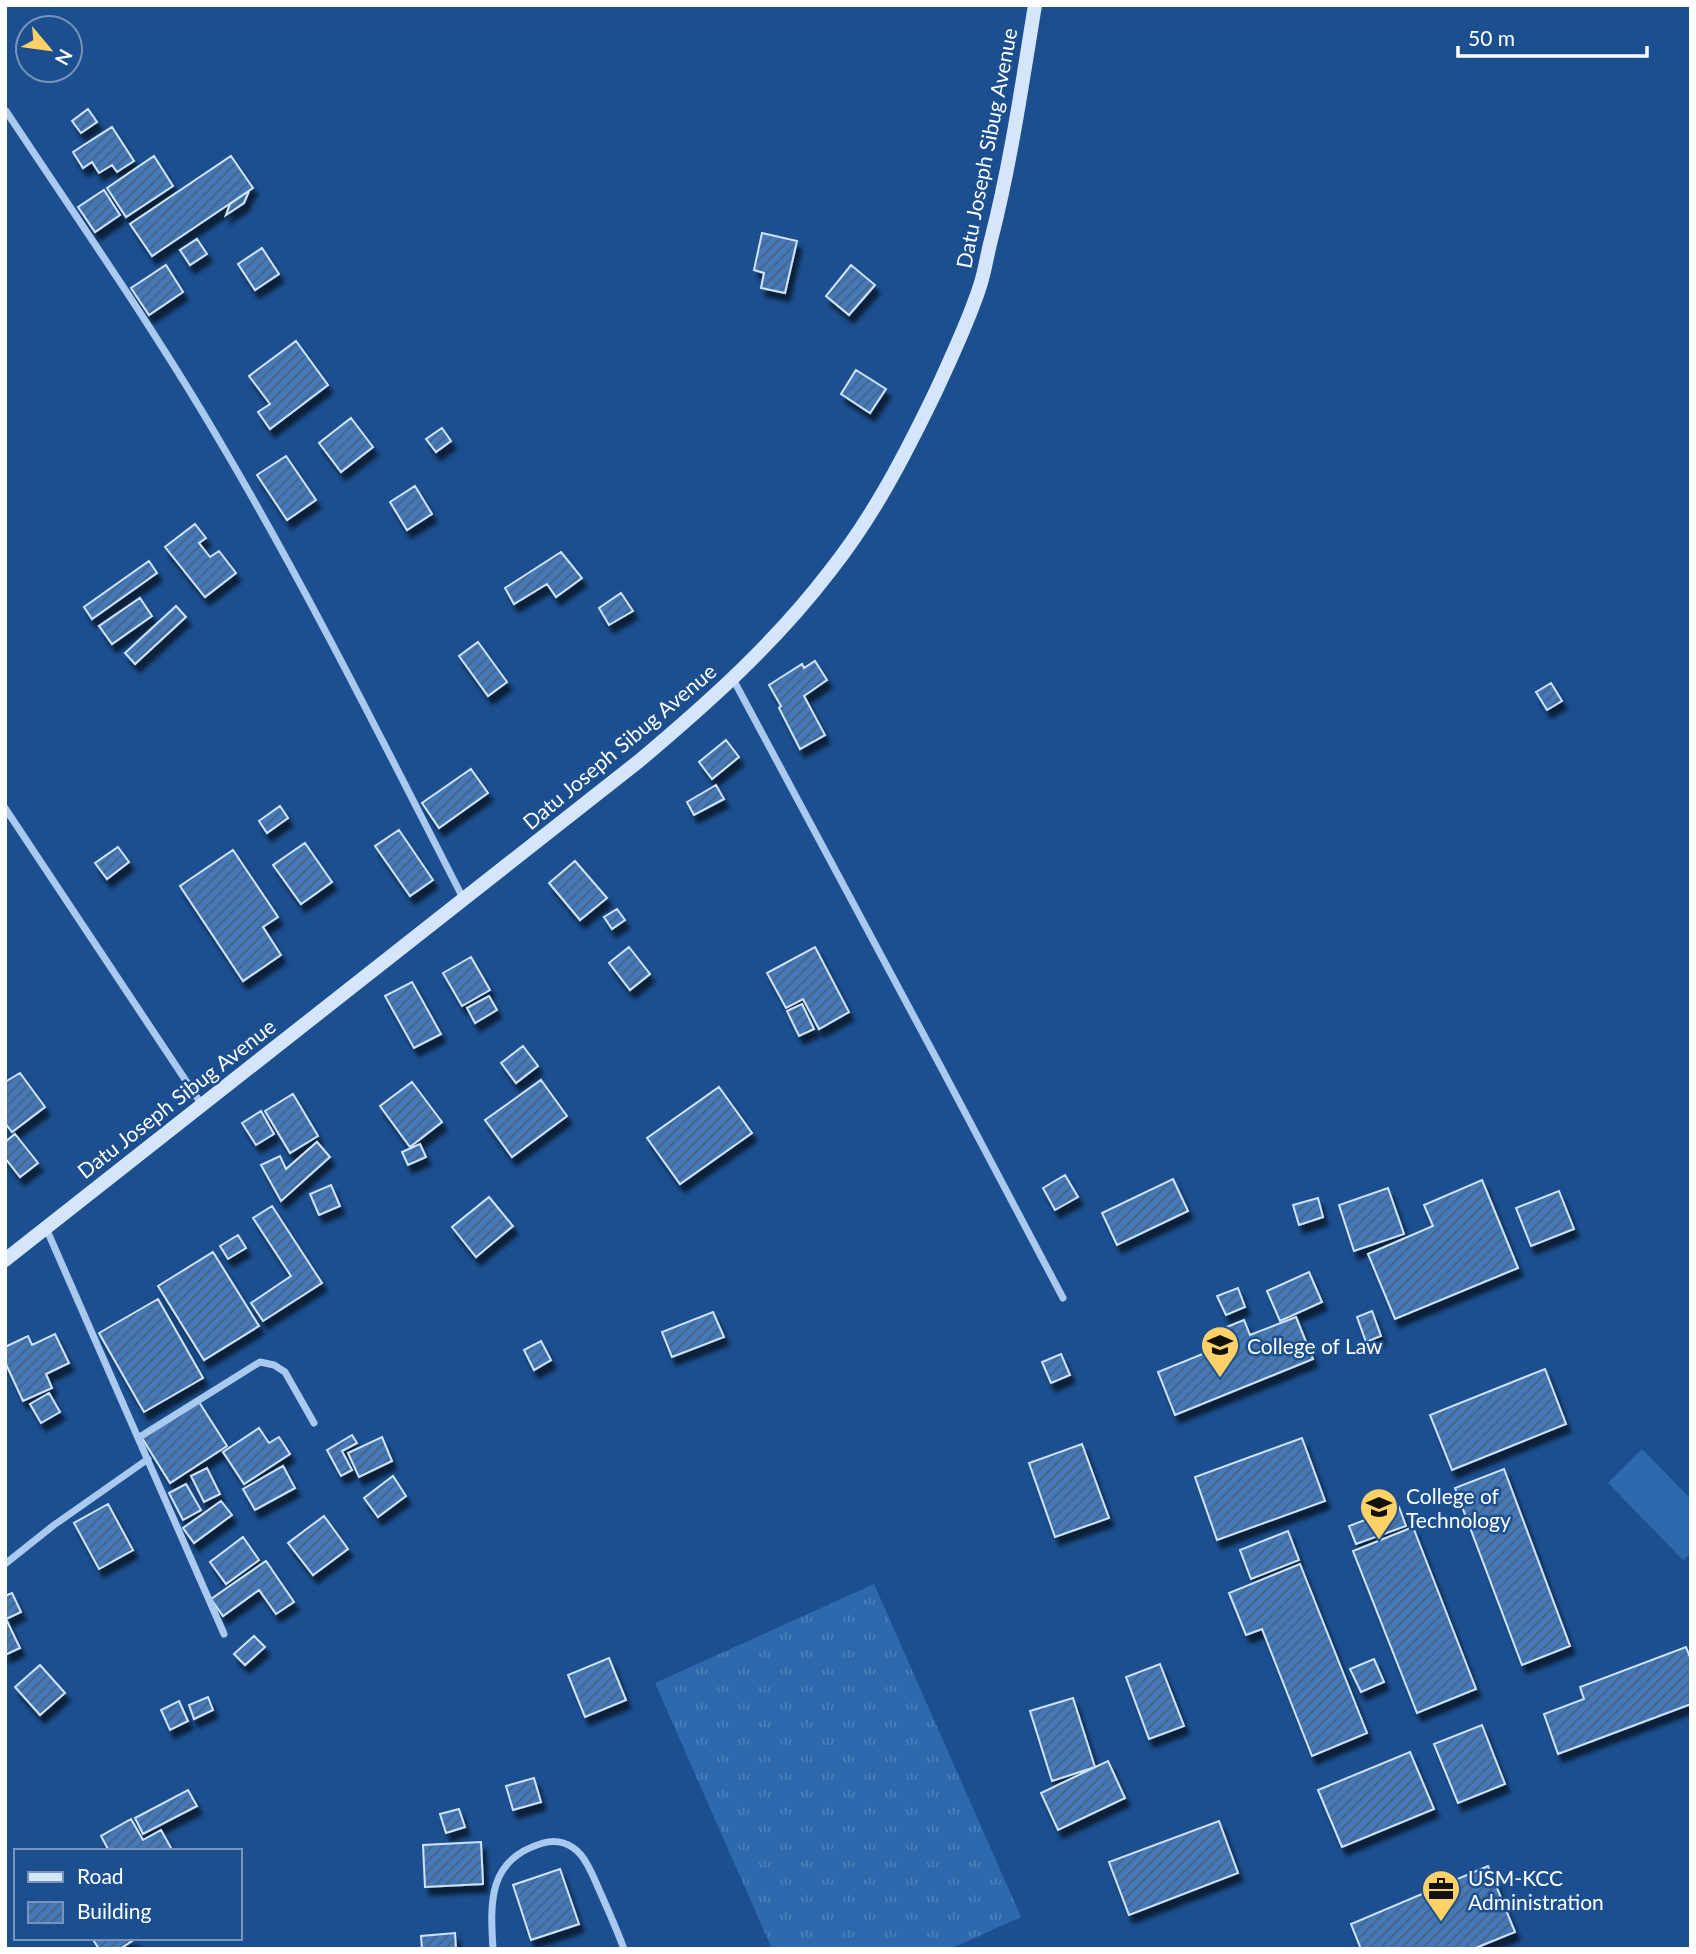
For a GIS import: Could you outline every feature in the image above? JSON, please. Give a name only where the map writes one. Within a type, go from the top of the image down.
[{"type":"main road","name":"Datu Joseph Sibug Avenue","points":[[5,1260],[693,716],[785,625],[831,571],[865,521],[899,463],[957,346],[980,286],[1010,156],[1035,5]]},
{"type":"street","points":[[6,111],[219,439],[345,669],[463,898]]},
{"type":"street","points":[[733,679],[1063,1298]]},
{"type":"street","points":[[5,808],[202,1105]]},
{"type":"street","points":[[46,1228],[224,1633]]},
{"type":"street","points":[[138,1438],[260,1362],[274,1365],[285,1372],[314,1423]]},
{"type":"street","points":[[5,1564],[54,1525],[148,1459]]},
{"type":"street","points":[[494,1949],[491,1911],[493,1892],[499,1875],[510,1861],[527,1848],[552,1840],[569,1844],[591,1870],[624,1949]]},
{"type":"green space","points":[[1642,1449],[1691,1499],[1691,1553],[1683,1560],[1608,1483]]},
{"type":"green space","points":[[874,1584],[1021,1917],[950,1949],[772,1949],[655,1683]]},
{"type":"building","points":[[88,109],[97,122],[81,133],[72,121]]},
{"type":"building","points":[[112,127],[134,161],[117,172],[112,165],[99,173],[92,162],[83,168],[73,152]]},
{"type":"building","points":[[154,156],[173,186],[126,217],[107,188]]},
{"type":"building","points":[[231,156],[253,188],[152,256],[130,224]]},
{"type":"building","points":[[104,190],[120,215],[95,232],[78,207]]},
{"type":"building","points":[[249,191],[244,203],[226,215],[230,204]]},
{"type":"building","points":[[762,233],[797,241],[785,293],[761,288],[764,273],[754,270]]},
{"type":"building","points":[[197,239],[207,254],[190,265],[180,250]]},
{"type":"building","points":[[262,248],[279,274],[255,290],[238,264]]},
{"type":"building","points":[[166,265],[183,292],[149,315],[131,288]]},
{"type":"building","points":[[851,265],[875,285],[849,315],[826,296]]},
{"type":"building","points":[[296,341],[328,385],[270,429],[258,412],[270,404],[249,376]]},
{"type":"building","points":[[856,370],[886,389],[870,413],[841,394]]},
{"type":"building","points":[[351,418],[373,447],[341,472],[319,443]]},
{"type":"building","points":[[442,428],[451,441],[436,452],[426,439]]},
{"type":"building","points":[[286,456],[316,500],[287,520],[257,475]]},
{"type":"building","points":[[415,486],[432,514],[407,530],[390,502]]},
{"type":"building","points":[[195,524],[206,538],[199,543],[210,557],[219,551],[236,573],[205,597],[165,547]]},
{"type":"building","points":[[561,552],[582,578],[556,597],[547,584],[514,604],[505,588]]},
{"type":"building","points":[[149,561],[157,573],[92,619],[84,607]]},
{"type":"building","points":[[621,593],[633,611],[609,625],[599,608]]},
{"type":"building","points":[[140,598],[152,616],[112,644],[99,626]]},
{"type":"building","points":[[176,606],[186,617],[135,664],[125,653]]},
{"type":"building","points":[[478,642],[507,682],[488,696],[459,656]]},
{"type":"building","points":[[815,661],[827,680],[804,696],[825,735],[800,749],[769,685],[802,664],[804,668]]},
{"type":"building","points":[[1551,683],[1562,701],[1547,710],[1536,692]]},
{"type":"building","points":[[726,740],[739,757],[712,779],[699,762]]},
{"type":"building","points":[[471,769],[488,793],[439,828],[422,803]]},
{"type":"building","points":[[716,785],[724,799],[694,815],[687,802]]},
{"type":"building","points":[[280,806],[288,818],[267,833],[259,821]]},
{"type":"building","points":[[399,830],[433,880],[410,896],[375,846]]},
{"type":"building","points":[[305,843],[332,882],[301,904],[273,865]]},
{"type":"building","points":[[118,847],[129,862],[107,879],[95,863]]},
{"type":"building","points":[[233,850],[278,917],[263,927],[281,955],[243,981],[180,886]]},
{"type":"building","points":[[575,861],[607,898],[580,920],[549,883]]},
{"type":"building","points":[[617,909],[625,920],[612,929],[604,917]]},
{"type":"building","points":[[629,947],[650,974],[630,990],[609,963]]},
{"type":"building","points":[[815,947],[849,1012],[819,1029],[803,999],[786,1008],[767,973]]},
{"type":"building","points":[[471,957],[490,990],[462,1006],[443,973]]},
{"type":"building","points":[[412,982],[441,1034],[414,1048],[385,996]]},
{"type":"building","points":[[489,996],[497,1010],[475,1023],[467,1008]]},
{"type":"building","points":[[802,1004],[814,1029],[799,1036],[787,1011]]},
{"type":"building","points":[[523,1046],[538,1066],[516,1083],[501,1063]]},
{"type":"building","points":[[20,1073],[45,1107],[12,1132],[5,1123],[5,1082]]},
{"type":"building","points":[[541,1080],[567,1116],[512,1157],[485,1120]]},
{"type":"building","points":[[412,1082],[442,1122],[410,1147],[380,1106]]},
{"type":"building","points":[[719,1087],[752,1133],[680,1184],[647,1138]]},
{"type":"building","points":[[293,1094],[318,1136],[290,1153],[265,1111]]},
{"type":"building","points":[[261,1111],[274,1134],[256,1145],[242,1123]]},
{"type":"building","points":[[15,1134],[38,1163],[20,1177],[5,1158],[5,1142]]},
{"type":"building","points":[[317,1142],[330,1157],[281,1201],[261,1165],[280,1156],[286,1169]]},
{"type":"building","points":[[420,1144],[426,1157],[408,1165],[402,1152]]},
{"type":"building","points":[[1065,1175],[1078,1197],[1055,1210],[1043,1188]]},
{"type":"building","points":[[1173,1179],[1188,1211],[1117,1245],[1102,1213]]},
{"type":"building","points":[[1482,1180],[1518,1268],[1395,1319],[1368,1254],[1433,1226],[1424,1205]]},
{"type":"building","points":[[331,1185],[340,1206],[319,1215],[310,1194]]},
{"type":"building","points":[[1388,1188],[1404,1234],[1354,1251],[1339,1205]]},
{"type":"building","points":[[1559,1191],[1574,1229],[1531,1246],[1516,1208]]},
{"type":"building","points":[[489,1197],[513,1226],[476,1257],[452,1227]]},
{"type":"building","points":[[1318,1198],[1323,1217],[1299,1225],[1293,1205]]},
{"type":"building","points":[[272,1206],[322,1283],[263,1321],[251,1303],[291,1276],[253,1218]]},
{"type":"building","points":[[238,1235],[246,1248],[228,1259],[220,1246]]},
{"type":"building","points":[[213,1252],[259,1326],[204,1360],[158,1286]]},
{"type":"building","points":[[1309,1272],[1322,1302],[1280,1321],[1267,1291]]},
{"type":"building","points":[[1238,1288],[1245,1307],[1226,1315],[1217,1296]]},
{"type":"building","points":[[158,1299],[203,1378],[144,1412],[99,1333]]},
{"type":"building","points":[[1372,1311],[1381,1336],[1366,1342],[1357,1317]]},
{"type":"building","points":[[713,1312],[724,1337],[672,1357],[662,1332]]},
{"type":"building","points":[[1296,1317],[1313,1359],[1175,1415],[1158,1372],[1230,1343],[1224,1328],[1244,1320],[1250,1335]]},
{"type":"building","points":[[55,1334],[69,1363],[46,1374],[52,1388],[23,1401],[5,1362],[5,1347],[28,1336],[32,1345]]},
{"type":"building","points":[[541,1341],[551,1360],[534,1370],[524,1350]]},
{"type":"building","points":[[1061,1354],[1070,1375],[1051,1383],[1042,1362]]},
{"type":"building","points":[[1545,1369],[1566,1424],[1452,1470],[1430,1415]]},
{"type":"building","points":[[49,1393],[60,1412],[41,1423],[30,1404]]},
{"type":"building","points":[[199,1402],[227,1446],[170,1483],[142,1438]]},
{"type":"building","points":[[259,1428],[269,1443],[279,1437],[290,1454],[244,1484],[223,1452]]},
{"type":"building","points":[[352,1435],[357,1443],[342,1451],[352,1470],[341,1476],[327,1450]]},
{"type":"building","points":[[382,1437],[392,1461],[359,1477],[348,1453]]},
{"type":"building","points":[[1302,1438],[1325,1501],[1217,1540],[1195,1477]]},
{"type":"building","points":[[1082,1444],[1109,1518],[1055,1537],[1029,1463]]},
{"type":"building","points":[[283,1466],[295,1488],[255,1510],[243,1489]]},
{"type":"building","points":[[207,1468],[220,1494],[204,1502],[191,1476]]},
{"type":"building","points":[[1504,1469],[1570,1646],[1522,1665],[1455,1488]]},
{"type":"building","points":[[393,1476],[406,1496],[378,1517],[364,1498]]},
{"type":"building","points":[[186,1484],[201,1510],[183,1520],[169,1493]]},
{"type":"building","points":[[221,1501],[232,1515],[194,1543],[183,1528]]},
{"type":"building","points":[[108,1504],[133,1550],[99,1569],[74,1523]]},
{"type":"building","points":[[1399,1507],[1406,1526],[1356,1544],[1349,1526]]},
{"type":"building","points":[[324,1516],[348,1549],[313,1575],[288,1543]]},
{"type":"building","points":[[1413,1527],[1476,1689],[1417,1713],[1353,1551]]},
{"type":"building","points":[[1288,1531],[1299,1560],[1251,1579],[1240,1550]]},
{"type":"building","points":[[243,1537],[259,1560],[226,1584],[210,1562]]},
{"type":"building","points":[[266,1561],[294,1602],[276,1614],[259,1590],[223,1616],[211,1599]]},
{"type":"building","points":[[1300,1564],[1367,1733],[1312,1756],[1262,1629],[1246,1635],[1229,1593]]},
{"type":"building","points":[[12,1593],[21,1612],[6,1619],[20,1648],[5,1655],[5,1596]]},
{"type":"building","points":[[254,1636],[265,1647],[245,1665],[234,1654]]},
{"type":"building","points":[[1686,1647],[1691,1660],[1691,1704],[1558,1754],[1544,1714],[1584,1699],[1580,1687]]},
{"type":"building","points":[[609,1658],[626,1700],[585,1717],[568,1675]]},
{"type":"building","points":[[1374,1659],[1384,1682],[1361,1692],[1350,1669]]},
{"type":"building","points":[[1160,1664],[1184,1726],[1149,1739],[1126,1677]]},
{"type":"building","points":[[40,1665],[65,1693],[40,1715],[15,1687]]},
{"type":"building","points":[[208,1697],[213,1710],[194,1719],[189,1705]]},
{"type":"building","points":[[1073,1698],[1095,1767],[1052,1781],[1030,1711]]},
{"type":"building","points":[[179,1701],[188,1721],[170,1730],[161,1710]]},
{"type":"building","points":[[1482,1725],[1505,1784],[1458,1803],[1434,1744]]},
{"type":"building","points":[[1410,1752],[1434,1809],[1342,1847],[1318,1790]]},
{"type":"building","points":[[1108,1761],[1125,1798],[1058,1830],[1041,1793]]},
{"type":"building","points":[[534,1778],[541,1802],[513,1810],[506,1786]]},
{"type":"building","points":[[188,1790],[197,1806],[143,1834],[135,1818]]},
{"type":"building","points":[[459,1809],[465,1827],[446,1833],[440,1814]]},
{"type":"building","points":[[131,1819],[143,1840],[161,1830],[171,1848],[108,1849],[101,1836]]},
{"type":"building","points":[[1219,1821],[1238,1873],[1129,1915],[1109,1862]]},
{"type":"building","points":[[481,1842],[483,1884],[425,1887],[423,1845]]},
{"type":"building","points":[[1488,1866],[1515,1932],[1473,1949],[1361,1949],[1351,1924]]},
{"type":"building","points":[[560,1869],[579,1924],[531,1940],[513,1885]]},
{"type":"building","points":[[455,1933],[456,1949],[422,1949],[421,1936]]},
{"type":"building","points":[[93,1940],[134,1940],[120,1949],[99,1949]]},
{"type":"place","name":"College of Law","points":[[1220,1379]]},
{"type":"place","name":"College of Technology","points":[[1379,1541]]},
{"type":"place","name":"USM-KCC Administration","points":[[1441,1923]]}]
